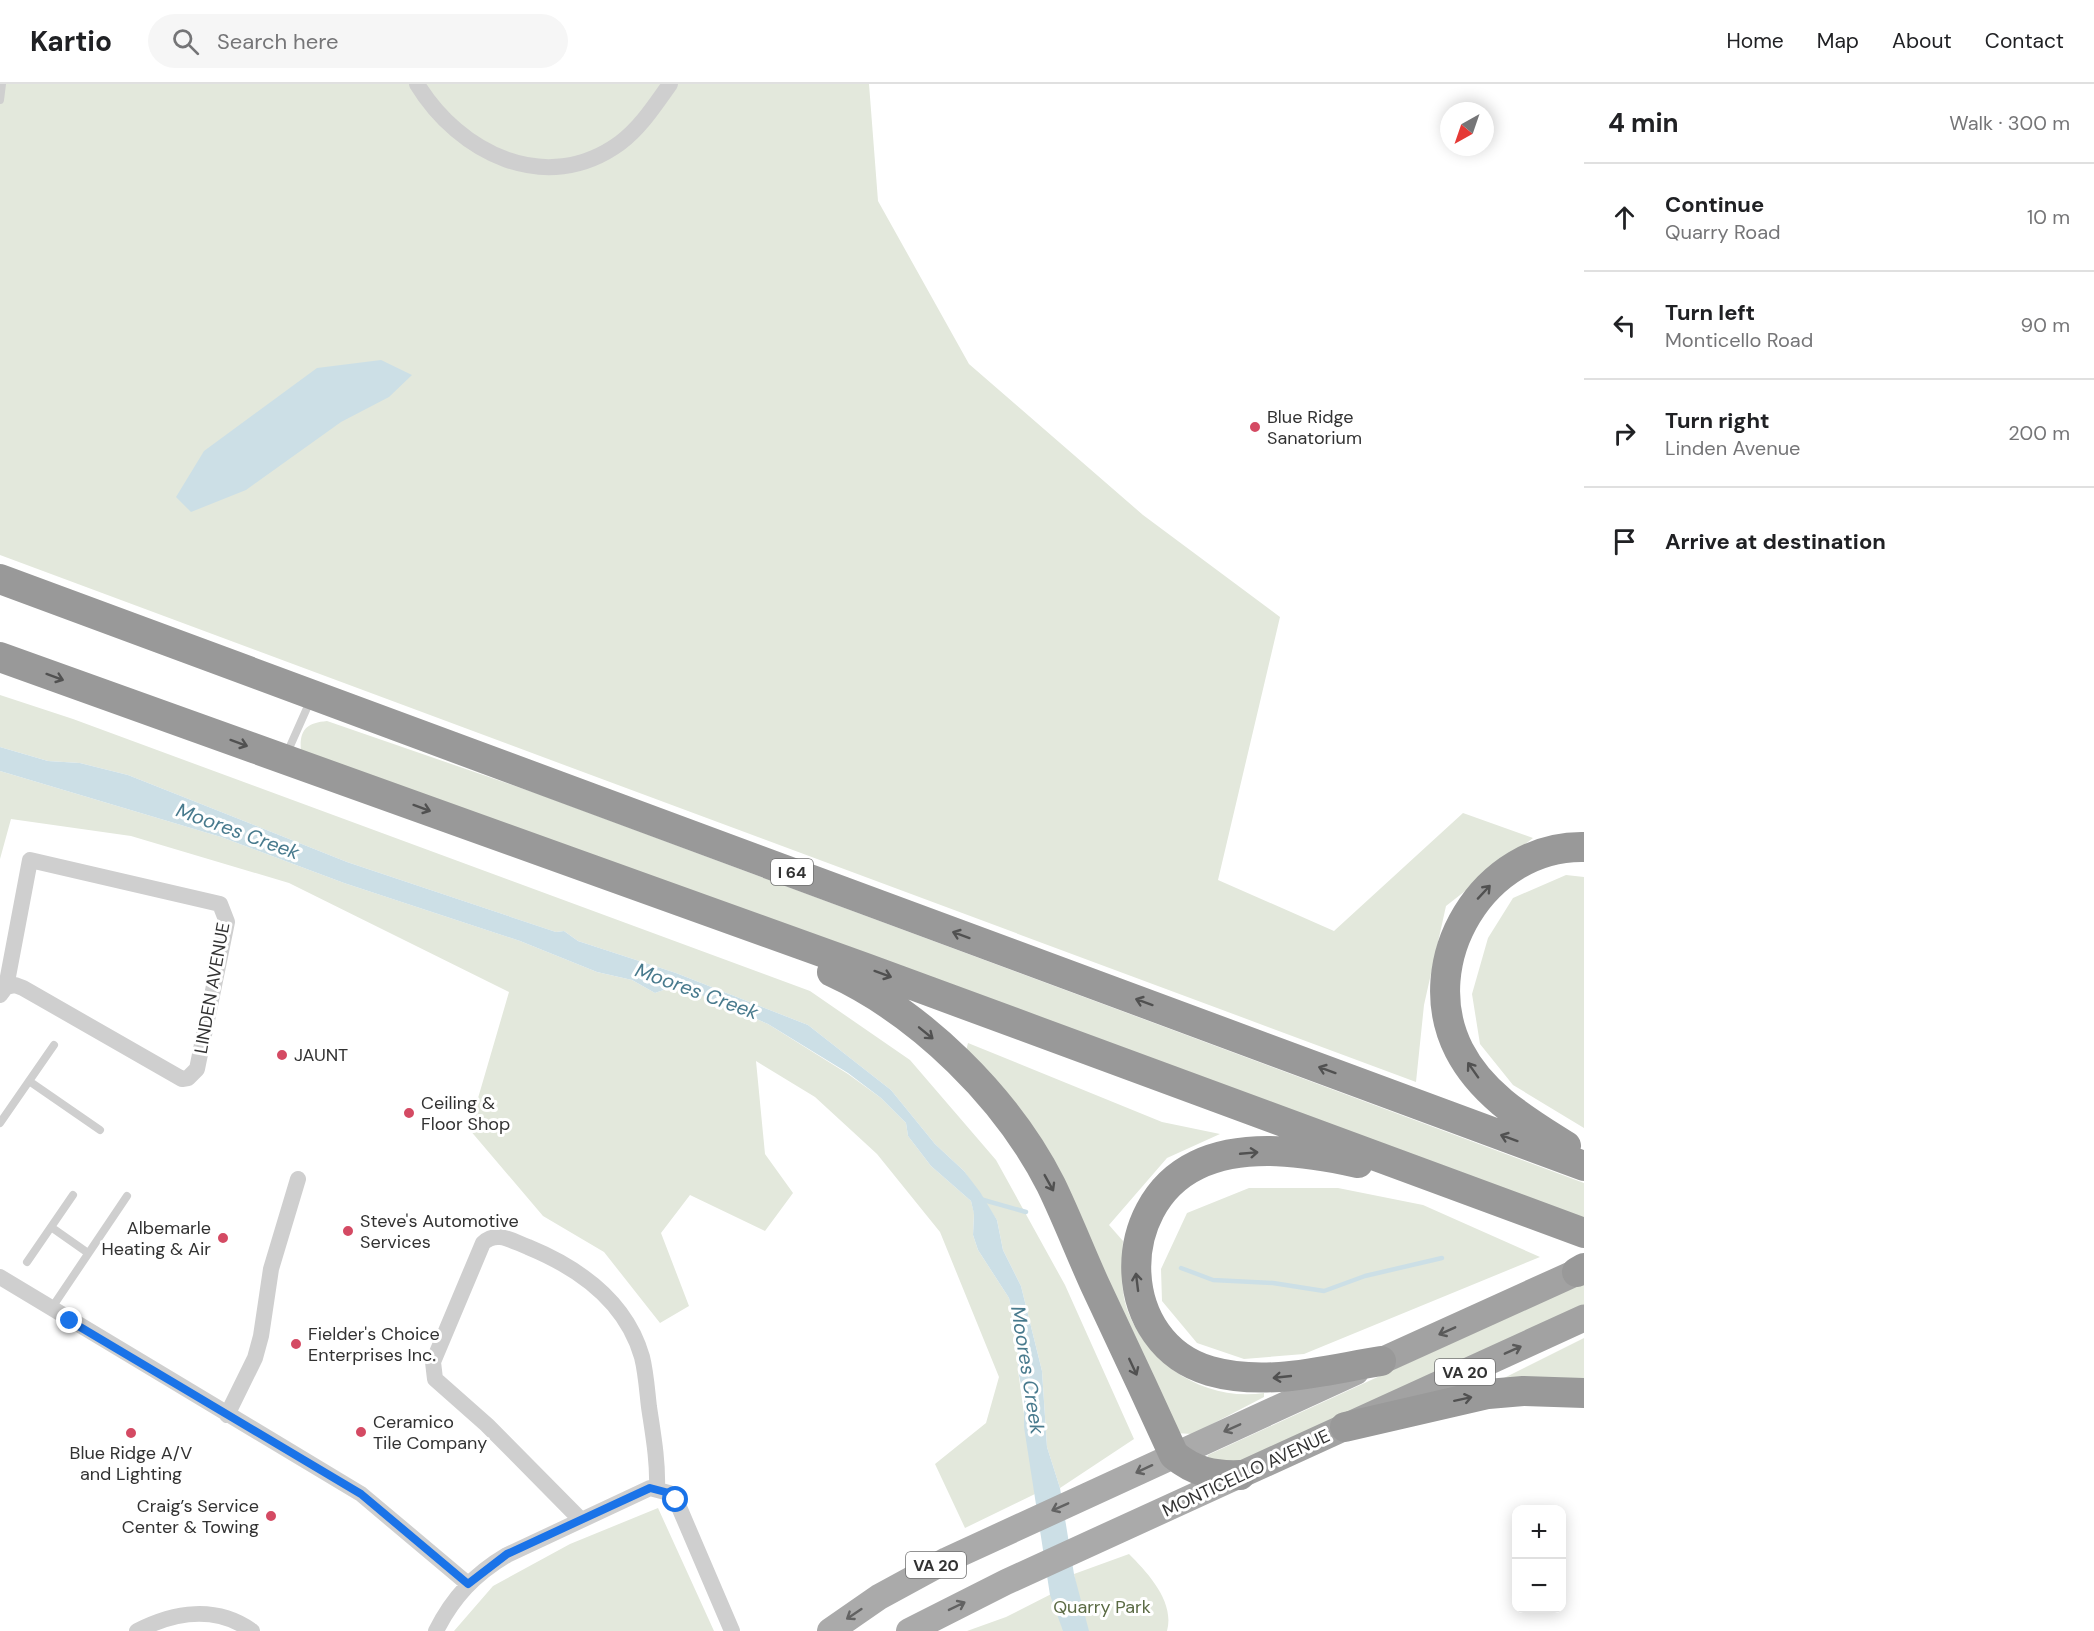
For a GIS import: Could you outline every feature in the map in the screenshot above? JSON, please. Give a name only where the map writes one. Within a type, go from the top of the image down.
[{"type":"highway","name":"I 64","points":[[0,579],[1584,1166]]},
{"type":"highway","points":[[0,657],[593,869],[1584,1233]]},
{"type":"highway","points":[[1584,847],[1539,854],[1505,872],[1483,892],[1467,912],[1457,932],[1445,980],[1448,1020],[1453,1035],[1459,1050],[1480,1081],[1521,1118],[1584,1158]]},
{"type":"highway","points":[[593,869],[851,980],[902,1013],[964,1067],[1007,1119],[1050,1184],[1174,1455],[1187,1465],[1206,1474],[1240,1475]]},
{"type":"highway","points":[[1381,1360],[1282,1378],[1232,1376],[1209,1371],[1187,1361],[1160,1336],[1142,1306],[1135,1262],[1143,1223],[1166,1187],[1181,1174],[1216,1158],[1243,1154],[1273,1152],[1319,1156],[1472,1190]]},
{"type":"highway","name":"VA 20","points":[[1381,1360],[1582,1270]]},
{"type":"highway","name":"MONTICELLO AVENUE","points":[[1240,1475],[1584,1318]]},
{"type":"highway","points":[[1345,1426],[1488,1394],[1523,1391],[1584,1393]]},
{"type":"main road","name":"VA 20","points":[[830,1631],[879,1597],[922,1572],[1381,1360]]},
{"type":"main road","name":"MONTICELLO AVENUE","points":[[909,1631],[1006,1582],[1240,1475]]},
{"type":"street","points":[[417,84],[445,123],[467,141],[510,161],[552,166],[591,158],[617,145],[642,122],[670,84]]},
{"type":"street","name":"LINDEN AVENUE","points":[[30,860],[220,904],[225,913],[227,922],[197,1069],[188,1078],[182,1079],[23,988],[15,985],[3,991],[30,860]]},
{"type":"street","points":[[227,1415],[255,1358],[261,1336],[271,1269],[298,1179]]},
{"type":"street","points":[[580,1519],[487,1425],[435,1379],[433,1362],[443,1336],[483,1243],[496,1236],[543,1253],[576,1271],[612,1301],[626,1320],[642,1359],[658,1464],[657,1488]]},
{"type":"street","points":[[0,1277],[370,1500],[468,1584]]},
{"type":"street","points":[[436,1631],[445,1614],[468,1584],[507,1554],[650,1488],[657,1488],[669,1493],[676,1500],[732,1631]]},
{"type":"street","points":[[137,1631],[156,1622],[188,1613],[226,1618],[252,1631]]},
{"type":"lane","points":[[0,100],[2,84]]},
{"type":"lane","points":[[285,759],[313,694]]},
{"type":"lane","points":[[0,1123],[54,1044]]},
{"type":"lane","points":[[29,1081],[100,1130]]},
{"type":"lane","points":[[27,1263],[74,1195]]},
{"type":"lane","points":[[51,1309],[127,1196]]},
{"type":"lane","points":[[51,1227],[88,1253]]},
{"type":"green space","points":[[0,84],[869,84],[878,201],[969,364],[1143,515],[1280,617],[1218,880],[1334,931],[1463,813],[1533,838],[1446,906],[1424,1005],[1416,1082],[0,555]]},
{"type":"green space","points":[[0,695],[73,719],[810,991],[910,1060],[996,1160],[1065,1285],[1134,1439],[1060,1488],[1047,1447],[1042,1371],[1021,1286],[1003,1250],[997,1220],[964,1171],[935,1144],[891,1090],[808,1025],[676,973],[578,941],[564,931],[556,932],[347,862],[128,775],[80,763],[48,761],[0,747]]},
{"type":"green space","points":[[327,721],[541,795],[1584,1183],[1584,1222],[301,752],[301,738],[305,729]]},
{"type":"green space","points":[[0,771],[221,837],[344,883],[520,941],[597,972],[632,980],[655,993],[672,987],[699,994],[768,1024],[848,1074],[881,1098],[906,1123],[908,1136],[931,1166],[971,1201],[974,1213],[973,1235],[978,1250],[1009,1298],[1017,1331],[1018,1370],[1035,1494],[965,1528],[935,1464],[986,1423],[999,1377],[940,1232],[877,1154],[815,1097],[756,1061],[765,1154],[793,1193],[765,1231],[690,1195],[661,1233],[689,1306],[660,1323],[604,1252],[543,1216],[469,1129],[509,992],[289,883],[131,836],[11,819],[0,859]]},
{"type":"green space","points":[[1566,875],[1584,877],[1584,1128],[1513,1085],[1480,1044],[1472,994],[1488,938],[1513,898]]},
{"type":"green space","points":[[968,1043],[1162,1122],[1220,1134],[1167,1158],[1109,1225],[1123,1241],[1122,1284],[1127,1309],[1136,1329],[1149,1347],[1164,1363],[1200,1385],[1221,1392],[1264,1393],[1264,1397],[1193,1434],[1175,1433],[964,1059]]},
{"type":"green space","points":[[1249,1188],[1338,1188],[1423,1205],[1540,1257],[1304,1354],[1244,1359],[1197,1343],[1162,1301],[1161,1269],[1187,1213]]},
{"type":"green space","points":[[1584,1282],[1584,1307],[1241,1464],[1207,1461],[1208,1455]]},
{"type":"green space","points":[[1584,1338],[1584,1387],[1504,1378]]},
{"type":"green space","points":[[658,1508],[714,1631],[454,1631],[493,1586],[570,1544]]},
{"type":"green space","name":"Quarry Park","points":[[1129,1554],[1151,1579],[1164,1599],[1167,1609],[1167,1631],[967,1631],[1006,1617],[1067,1586],[1077,1590],[1074,1574]]},
{"type":"water","points":[[381,360],[412,375],[389,397],[341,422],[246,490],[191,512],[176,497],[204,451],[317,368]]},
{"type":"water","name":"Moores Creek","points":[[0,747],[48,761],[80,763],[128,775],[347,862],[556,932],[564,931],[578,941],[676,973],[808,1025],[891,1090],[935,1144],[964,1171],[997,1220],[1003,1250],[1021,1286],[1042,1371],[1047,1447],[1060,1488],[1074,1574],[1089,1631],[1063,1631],[1050,1595],[1024,1427],[1024,1400],[1018,1370],[1017,1331],[1009,1298],[978,1250],[973,1235],[974,1214],[971,1201],[931,1166],[908,1136],[906,1123],[881,1098],[848,1073],[768,1024],[699,994],[672,987],[655,993],[632,980],[597,972],[520,941],[344,883],[221,837],[0,771]]},
{"type":"waterway","points":[[980,1199],[1026,1212]]},
{"type":"waterway","points":[[1181,1268],[1213,1280],[1273,1283],[1324,1291],[1365,1276],[1442,1258]]},
{"type":"place","name":"Blue Ridge Sanatorium","points":[[1255,427]]},
{"type":"place","name":"JAUNT","points":[[282,1055]]},
{"type":"place","name":"Ceiling & Floor Shop","points":[[409,1113]]},
{"type":"place","name":"Steve's Automotive Services","points":[[348,1231]]},
{"type":"place","name":"Albemarle Heating & Air","points":[[223,1238]]},
{"type":"place","name":"Fielder's Choice Enterprises Inc.","points":[[296,1344]]},
{"type":"place","name":"Ceramico Tile Company","points":[[361,1432]]},
{"type":"place","name":"Blue Ridge A/V and Lighting","points":[[131,1433]]},
{"type":"place","name":"Craig’s Service Center & Towing","points":[[271,1516]]},
{"type":"route","points":[[70,1321],[361,1494],[468,1584],[487,1567],[507,1554],[650,1488],[669,1493],[676,1500]]}]
